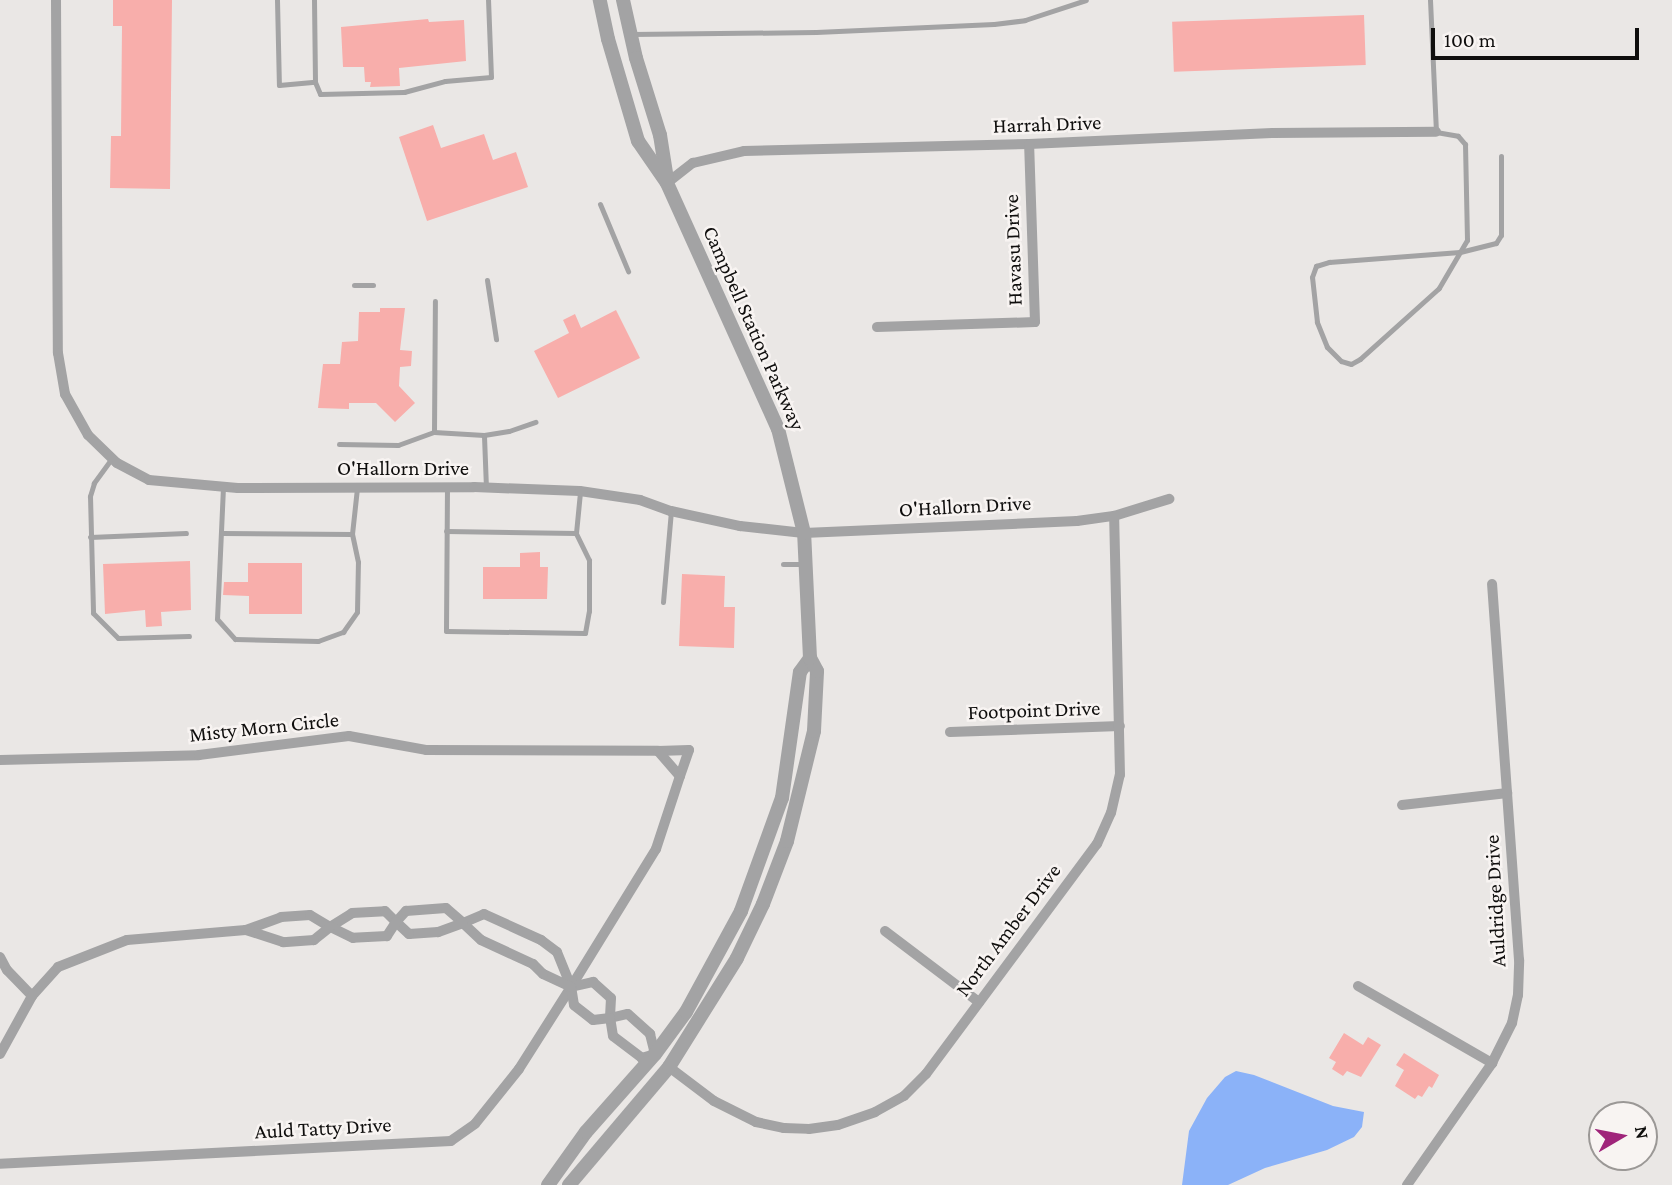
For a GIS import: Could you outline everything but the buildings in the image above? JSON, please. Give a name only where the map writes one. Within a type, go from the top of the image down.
[{"type":"street","name":"O'Hallorn Drive","points":[[56,0],[58,353],[65,394],[88,435],[112,458],[149,480],[223,487],[447,487],[580,491],[640,500],[671,511],[740,526],[804,533],[1077,521],[1114,516],[1169,499]]},
{"type":"street","name":"Campbell Station Parkway","points":[[569,1185],[669,1067],[737,958],[763,904],[787,841],[814,731],[817,671],[810,658],[804,533],[778,429],[667,183],[638,141],[608,39],[600,0]]},
{"type":"street","name":"Campbell Station Parkway","points":[[623,0],[630,34],[660,135],[667,183]]},
{"type":"street","name":"Harrah Drive","points":[[667,183],[693,163],[727,153],[1273,133],[1436,132]]},
{"type":"street","name":"Havasu Drive","points":[[877,327],[1035,322],[1029,144]]},
{"type":"street","name":"North Amber Drive","points":[[669,1067],[713,1101],[755,1122],[783,1128],[838,1125],[875,1112],[904,1096],[926,1074],[1097,844],[1111,813],[1120,775],[1114,516]]},
{"type":"street","name":"Auldridge Drive","points":[[1407,1185],[1492,1063],[1512,1023],[1518,995],[1519,960],[1492,584]]},
{"type":"street","name":"Campbell Station Parkway","points":[[548,1185],[586,1132],[655,1054],[686,1012],[741,911],[782,797],[800,671],[810,658]]},
{"type":"street","name":"Footpoint Drive","points":[[950,732],[1120,726]]},
{"type":"street","name":"Misty Morn Circle","points":[[0,760],[199,755],[349,736],[426,750],[688,750],[656,849],[571,987]]},
{"type":"street","points":[[658,751],[680,776]]},
{"type":"street","points":[[1402,805],[1507,793]]},
{"type":"street","points":[[0,1054],[32,996],[58,967],[127,940],[246,930],[281,917],[310,915],[353,937],[387,936],[406,911],[446,908],[481,940],[533,964],[543,974],[571,987],[593,982],[611,998],[613,1036],[642,1059],[655,1054]]},
{"type":"street","points":[[246,930],[283,942],[314,940],[352,913],[385,911],[409,934],[438,932],[484,914],[541,940],[557,952],[571,987],[574,1005],[593,1020],[628,1014],[650,1034],[655,1054],[669,1067]]},
{"type":"street","points":[[886,931],[979,1002]]},
{"type":"street","points":[[0,957],[7,970],[32,996]]},
{"type":"street","points":[[1358,986],[1492,1063]]},
{"type":"street","name":"Auld Tatty Drive","points":[[0,1164],[451,1140],[475,1124],[519,1069],[571,987]]},
{"type":"lane","points":[[277,0],[279,85],[315,82]]},
{"type":"lane","points":[[314,0],[315,82],[320,94],[404,92],[445,80],[491,77],[488,0]]},
{"type":"lane","points":[[630,34],[816,32],[994,24],[1025,20],[1086,0]]},
{"type":"lane","points":[[1430,0],[1436,132],[1458,136],[1465,144],[1468,156],[1467,240],[1460,252],[1438,288],[1360,359],[1351,364],[1341,361],[1327,347],[1317,322],[1311,277],[1316,266],[1329,262],[1460,252],[1489,247],[1496,243],[1501,234],[1501,156]]},
{"type":"lane","points":[[600,204],[628,271]]},
{"type":"lane","points":[[487,281],[496,339]]},
{"type":"lane","points":[[354,285],[373,285]]},
{"type":"lane","points":[[434,432],[435,301]]},
{"type":"lane","points":[[339,444],[398,444],[434,432],[484,435],[509,431],[535,422]]},
{"type":"lane","points":[[484,435],[486,488]]},
{"type":"lane","points":[[112,458],[94,483],[90,496],[93,613],[118,638],[189,636]]},
{"type":"lane","points":[[223,487],[217,619],[235,639],[318,641],[343,632],[357,612],[358,562],[352,534],[357,488]]},
{"type":"lane","points":[[447,487],[446,631],[585,633],[589,611],[589,560],[576,533],[580,491]]},
{"type":"lane","points":[[663,602],[671,511]]},
{"type":"lane","points":[[446,531],[576,533]]},
{"type":"lane","points":[[90,537],[186,533]]},
{"type":"lane","points":[[222,533],[352,534]]},
{"type":"lane","points":[[782,564],[806,564]]},
{"type":"water","points":[[1236,1071],[1254,1075],[1333,1106],[1364,1112],[1362,1127],[1354,1137],[1327,1150],[1265,1168],[1228,1185],[1182,1185],[1189,1131],[1207,1098],[1225,1077]]}]
